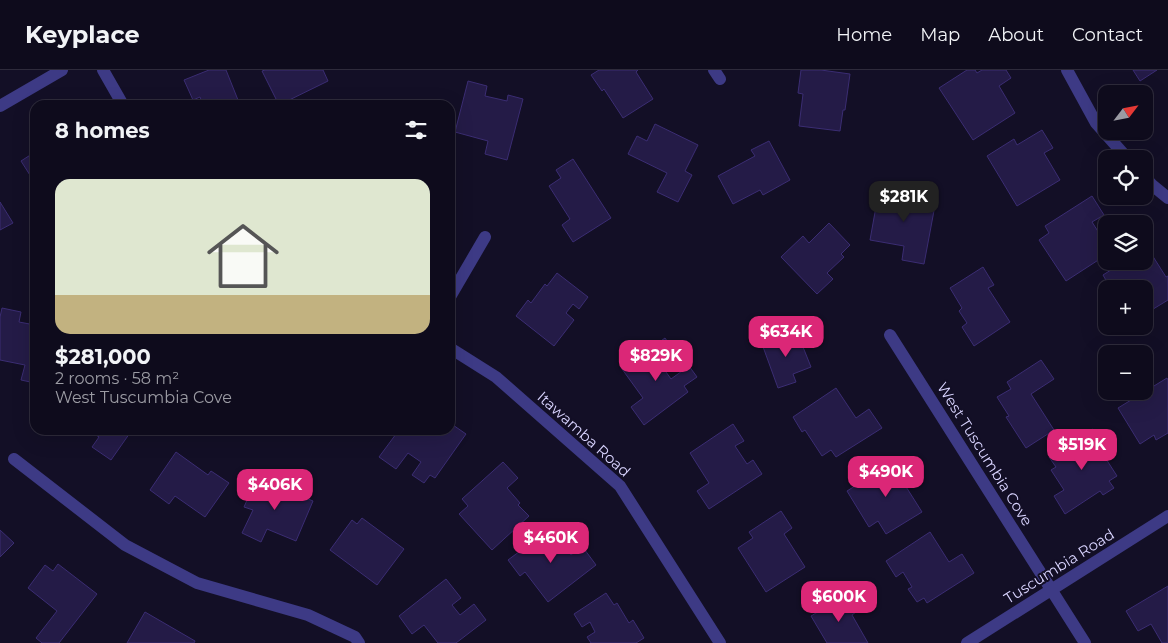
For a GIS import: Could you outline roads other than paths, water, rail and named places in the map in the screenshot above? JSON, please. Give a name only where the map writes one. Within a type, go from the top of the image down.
[{"type":"street","points":[[0,106],[62,70]]},
{"type":"street","points":[[103,70],[120,100]]},
{"type":"street","points":[[1067,70],[1096,123],[1120,150]]},
{"type":"street","points":[[1153,186],[1168,198]]},
{"type":"street","points":[[455,288],[485,237]]},
{"type":"street","name":"West Tuscumbia Cove","points":[[890,335],[1084,643]]},
{"type":"street","name":"Itawamba Road","points":[[455,351],[496,378],[620,486],[720,643]]},
{"type":"street","points":[[14,459],[125,545],[197,583],[308,614],[355,636],[359,643]]},
{"type":"street","name":"Tuscumbia Road","points":[[967,643],[1168,516]]}]
